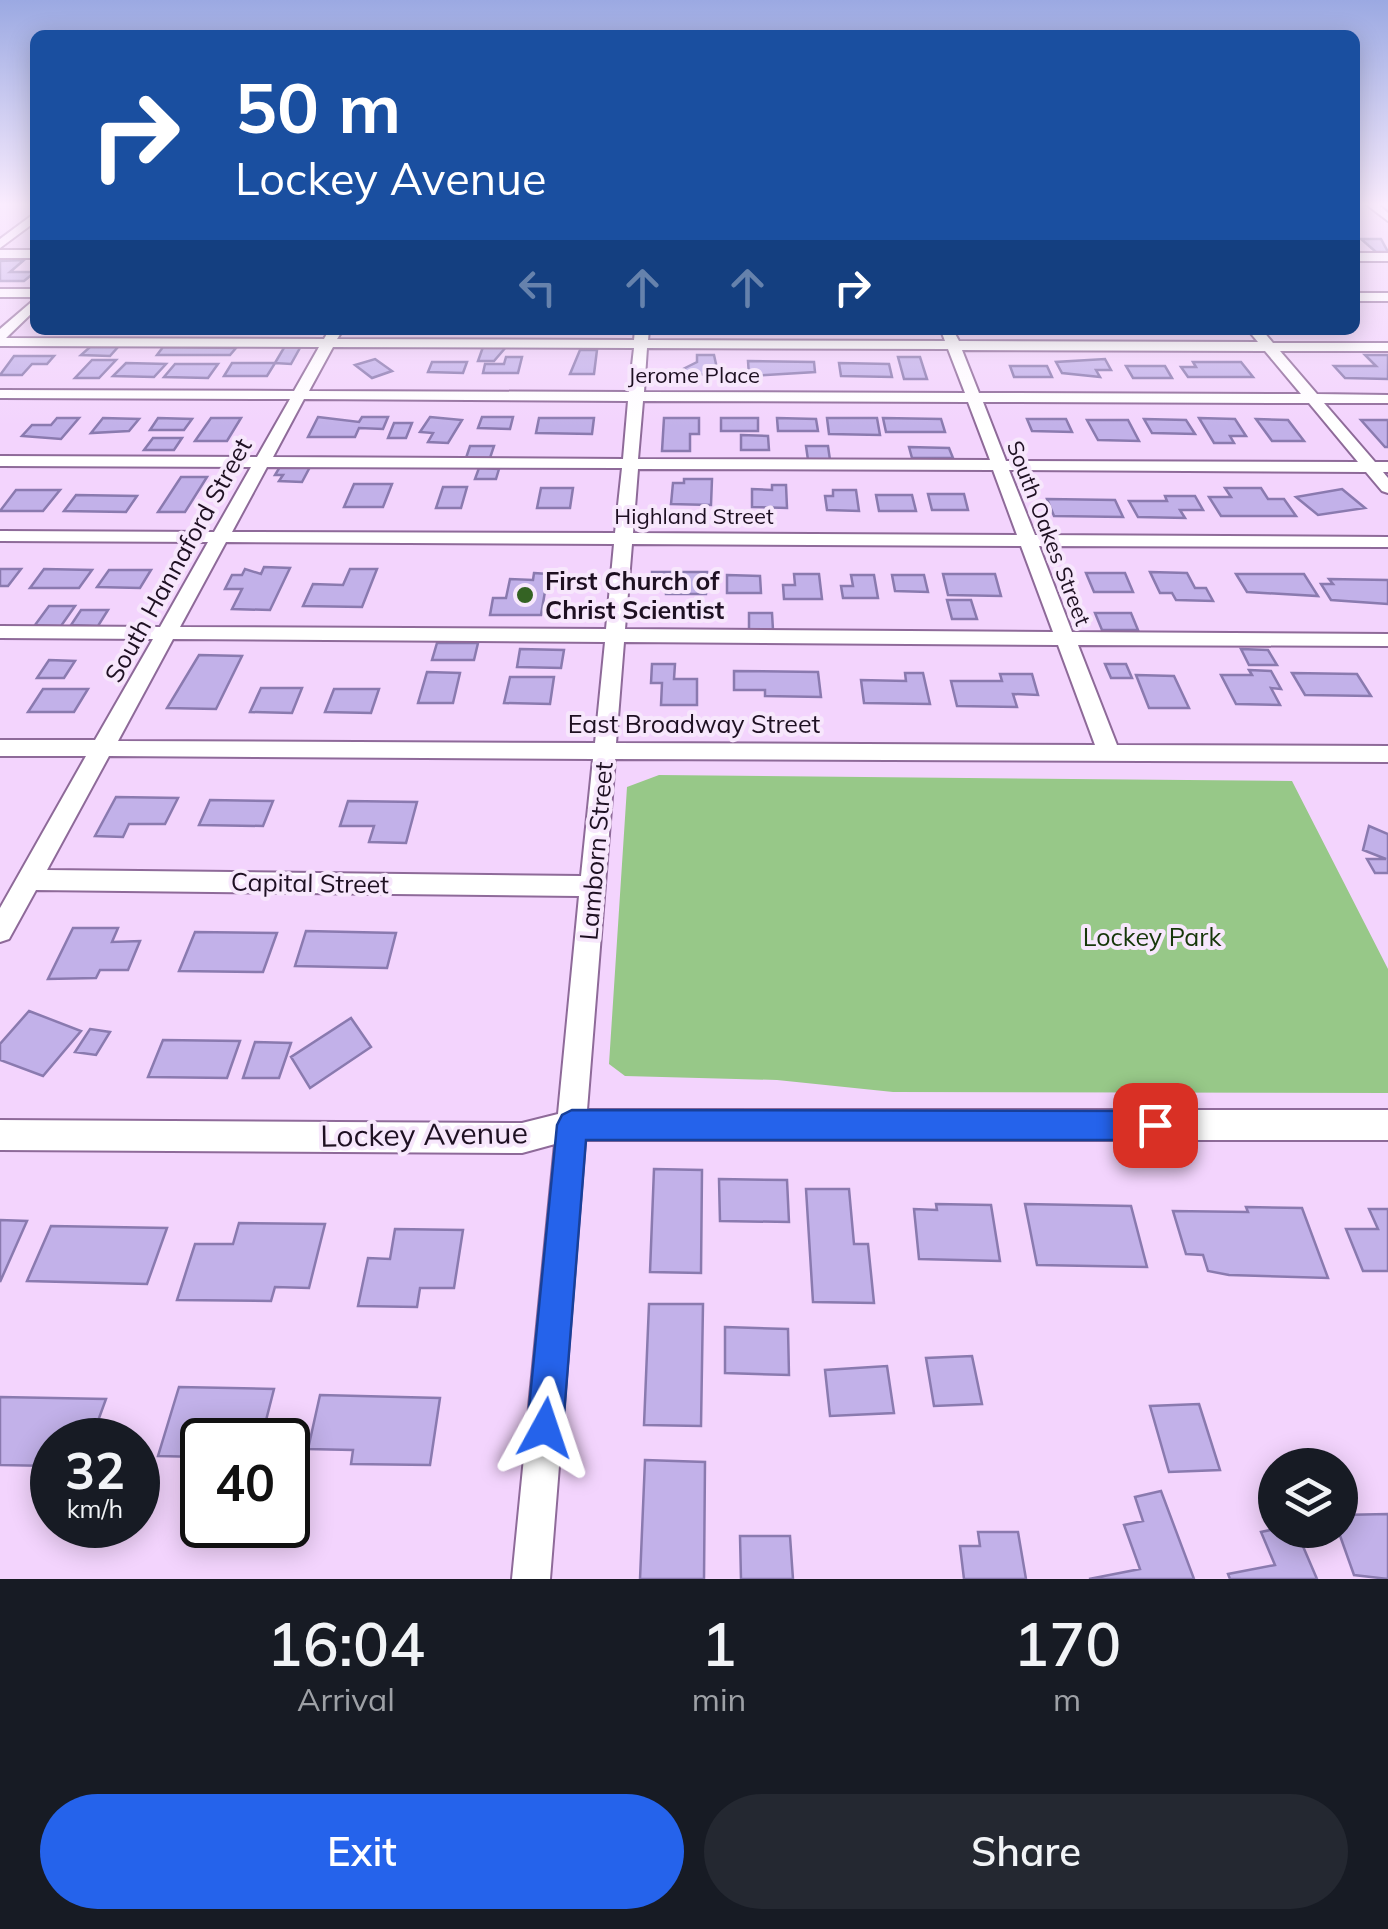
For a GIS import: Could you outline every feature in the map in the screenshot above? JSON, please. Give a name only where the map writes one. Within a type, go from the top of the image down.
[{"type":"street","points":[[0,293],[30,293]]},
{"type":"street","points":[[1360,297],[1388,297]]},
{"type":"street","points":[[0,339],[30,309]]},
{"type":"street","points":[[1259,335],[1312,399],[1379,467],[1388,488]]},
{"type":"street","name":"South Hannaford Street","points":[[0,931],[15,895],[102,749],[332,337]]},
{"type":"street","name":"Lamborn Street","points":[[531,1579],[641,337]]},
{"type":"street","points":[[0,339],[950,338],[1388,346]]},
{"type":"street","name":"South Oakes Street","points":[[950,338],[1109,753]]},
{"type":"street","name":"Jerome Place","points":[[0,394],[1388,399]]},
{"type":"street","points":[[0,461],[1379,467]]},
{"type":"street","name":"Highland Street","points":[[0,536],[1388,542]]},
{"type":"street","points":[[0,632],[1388,640]]},
{"type":"street","name":"East Broadway Street","points":[[0,748],[1388,754]]},
{"type":"street","name":"Capital Street","points":[[15,895],[593,886]]},
{"type":"street","name":"Lockey Avenue","points":[[0,1136],[522,1138],[572,1125],[1388,1126]]},
{"type":"green space","name":"Lockey Park","points":[[659,775],[1292,781],[1388,969],[1388,1093],[893,1092],[777,1080],[625,1076],[609,1064],[627,787]]},
{"type":"building","points":[[285,346],[301,346],[291,364],[275,363]]},
{"type":"building","points":[[90,347],[118,347],[110,356],[81,355]]},
{"type":"building","points":[[163,347],[236,348],[230,355],[157,355]]},
{"type":"building","points":[[483,347],[506,347],[494,361],[478,361]]},
{"type":"building","points":[[580,350],[597,350],[594,374],[570,374]]},
{"type":"building","points":[[697,355],[714,355],[718,373],[678,377],[679,371],[697,362]]},
{"type":"building","points":[[1365,355],[1388,355],[1388,379],[1345,378],[1334,366],[1376,366]]},
{"type":"building","points":[[14,356],[54,356],[47,364],[32,364],[22,375],[0,375]]},
{"type":"building","points":[[506,357],[522,357],[518,373],[483,373],[485,364],[504,364]]},
{"type":"building","points":[[898,357],[920,357],[927,379],[904,379]]},
{"type":"building","points":[[375,359],[392,371],[372,378],[355,365]]},
{"type":"building","points":[[1105,359],[1111,370],[1096,370],[1100,377],[1062,373],[1056,362]]},
{"type":"building","points":[[92,360],[116,360],[99,378],[75,378]]},
{"type":"building","points":[[748,361],[814,362],[815,372],[749,376]]},
{"type":"building","points":[[432,362],[467,362],[463,373],[428,372]]},
{"type":"building","points":[[1193,362],[1241,362],[1253,377],[1188,377],[1181,367],[1196,367]]},
{"type":"building","points":[[126,363],[166,364],[154,377],[113,376]]},
{"type":"building","points":[[232,363],[275,363],[267,376],[224,376]]},
{"type":"building","points":[[839,363],[889,364],[892,377],[841,376]]},
{"type":"building","points":[[175,364],[218,364],[208,378],[164,377]]},
{"type":"building","points":[[1010,366],[1047,366],[1052,377],[1014,377]]},
{"type":"building","points":[[1126,366],[1165,366],[1172,378],[1133,378]]},
{"type":"building","points":[[318,417],[359,422],[362,417],[388,417],[383,429],[359,428],[355,437],[308,437]]},
{"type":"building","points":[[430,417],[462,420],[448,443],[428,442],[433,433],[420,432]]},
{"type":"building","points":[[482,417],[513,417],[510,429],[478,428]]},
{"type":"building","points":[[57,418],[79,418],[61,439],[22,436],[32,425],[51,425]]},
{"type":"building","points":[[103,418],[139,419],[129,431],[91,433]]},
{"type":"building","points":[[158,418],[192,419],[184,430],[150,430]]},
{"type":"building","points":[[211,418],[241,418],[227,441],[195,441]]},
{"type":"building","points":[[539,418],[594,418],[592,434],[536,433]]},
{"type":"building","points":[[664,418],[699,418],[699,434],[690,434],[690,451],[662,451]]},
{"type":"building","points":[[721,418],[758,418],[758,431],[721,431]]},
{"type":"building","points":[[777,418],[816,419],[818,431],[778,431]]},
{"type":"building","points":[[827,418],[877,418],[880,435],[829,434]]},
{"type":"building","points":[[883,418],[941,419],[945,432],[886,432]]},
{"type":"building","points":[[1199,418],[1235,419],[1246,436],[1230,436],[1234,443],[1214,443]]},
{"type":"building","points":[[1027,419],[1066,419],[1072,432],[1032,431]]},
{"type":"building","points":[[1144,419],[1186,420],[1195,434],[1152,433]]},
{"type":"building","points":[[1256,419],[1288,420],[1304,441],[1272,441]]},
{"type":"building","points":[[1087,420],[1128,420],[1139,441],[1098,440]]},
{"type":"building","points":[[1361,420],[1388,420],[1388,447],[1385,447]]},
{"type":"building","points":[[394,423],[412,423],[406,438],[388,438]]},
{"type":"building","points":[[741,435],[768,436],[769,450],[741,450]]},
{"type":"building","points":[[153,438],[182,438],[174,450],[144,450]]},
{"type":"building","points":[[470,446],[494,446],[490,458],[466,458]]},
{"type":"building","points":[[806,446],[828,446],[830,460],[808,460]]},
{"type":"building","points":[[909,447],[949,448],[953,458],[912,458]]},
{"type":"building","points":[[281,465],[311,465],[302,482],[279,481],[283,475],[275,475]]},
{"type":"building","points":[[479,468],[499,469],[496,479],[475,479]]},
{"type":"building","points":[[181,477],[207,477],[185,512],[158,512]]},
{"type":"building","points":[[684,479],[712,479],[711,505],[671,504],[673,483],[684,483]]},
{"type":"building","points":[[354,484],[392,484],[383,507],[344,507]]},
{"type":"building","points":[[772,485],[786,485],[787,508],[752,507],[752,489],[772,490]]},
{"type":"building","points":[[443,487],[467,487],[461,508],[436,508]]},
{"type":"building","points":[[541,488],[573,488],[570,508],[537,508]]},
{"type":"building","points":[[1225,488],[1261,488],[1268,499],[1284,499],[1296,516],[1221,516],[1209,497],[1231,497]]},
{"type":"building","points":[[1342,489],[1365,508],[1318,515],[1296,497]]},
{"type":"building","points":[[16,490],[60,490],[43,511],[0,511]]},
{"type":"building","points":[[833,490],[856,490],[859,511],[827,510],[825,496],[833,496]]},
{"type":"building","points":[[928,494],[964,494],[968,510],[932,510]]},
{"type":"building","points":[[76,495],[137,496],[126,512],[64,511]]},
{"type":"building","points":[[876,495],[912,495],[916,511],[879,511]]},
{"type":"building","points":[[1165,496],[1195,496],[1203,510],[1180,510],[1185,518],[1138,517],[1129,501],[1167,501]]},
{"type":"building","points":[[1047,499],[1115,500],[1123,517],[1054,516]]},
{"type":"building","points":[[264,567],[290,568],[270,610],[232,609],[242,589],[225,589],[232,575],[242,575],[245,569],[261,574]]},
{"type":"building","points":[[0,569],[21,569],[8,586],[0,586]]},
{"type":"building","points":[[44,569],[92,570],[79,588],[30,588]]},
{"type":"building","points":[[350,569],[377,569],[362,607],[303,606],[313,584],[343,585]]},
{"type":"building","points":[[109,570],[151,570],[140,588],[97,587]]},
{"type":"building","points":[[652,572],[707,572],[706,594],[666,594],[666,588],[652,588]]},
{"type":"building","points":[[1150,572],[1187,573],[1195,588],[1206,588],[1213,601],[1176,600],[1172,593],[1160,593]]},
{"type":"building","points":[[534,573],[548,574],[541,615],[490,615],[493,598],[506,598],[510,579],[533,580]]},
{"type":"building","points":[[1086,573],[1125,573],[1133,592],[1094,592]]},
{"type":"building","points":[[794,574],[819,574],[822,599],[784,599],[783,585],[795,585]]},
{"type":"building","points":[[943,574],[995,574],[1001,596],[948,595]]},
{"type":"building","points":[[1236,574],[1304,574],[1318,596],[1247,592]]},
{"type":"building","points":[[727,575],[760,576],[761,593],[727,593]]},
{"type":"building","points":[[851,575],[874,575],[878,598],[843,598],[841,586],[853,586]]},
{"type":"building","points":[[892,575],[924,575],[928,592],[895,591]]},
{"type":"building","points":[[1329,579],[1388,580],[1388,604],[1331,600],[1321,584],[1333,584]]},
{"type":"building","points":[[947,600],[971,600],[977,619],[952,619]]},
{"type":"building","points":[[49,606],[75,606],[61,626],[35,625]]},
{"type":"building","points":[[81,610],[108,610],[98,626],[71,625]]},
{"type":"building","points":[[749,613],[772,613],[773,630],[749,630]]},
{"type":"building","points":[[1095,613],[1131,613],[1138,630],[1102,630]]},
{"type":"building","points":[[437,643],[478,643],[474,660],[432,660]]},
{"type":"building","points":[[520,649],[564,650],[561,668],[517,667]]},
{"type":"building","points":[[1241,649],[1268,650],[1277,665],[1249,665]]},
{"type":"building","points":[[199,655],[242,656],[216,709],[167,708]]},
{"type":"building","points":[[49,660],[75,661],[64,678],[37,678]]},
{"type":"building","points":[[652,664],[675,664],[674,679],[697,679],[697,705],[661,705],[662,683],[651,683]]},
{"type":"building","points":[[1105,664],[1126,664],[1132,678],[1111,678]]},
{"type":"building","points":[[1249,670],[1271,671],[1281,689],[1271,688],[1280,705],[1236,704],[1221,675],[1252,675]]},
{"type":"building","points":[[734,671],[818,672],[821,697],[765,696],[765,690],[734,690]]},
{"type":"building","points":[[427,672],[460,673],[453,703],[418,703]]},
{"type":"building","points":[[905,673],[923,673],[930,704],[864,703],[861,680],[906,681]]},
{"type":"building","points":[[1292,673],[1357,674],[1371,696],[1305,695]]},
{"type":"building","points":[[1000,674],[1032,674],[1038,695],[1013,694],[1017,707],[957,706],[951,681],[1002,681]]},
{"type":"building","points":[[1136,675],[1174,676],[1189,708],[1149,708]]},
{"type":"building","points":[[510,677],[554,677],[550,704],[504,703]]},
{"type":"building","points":[[261,688],[302,688],[292,713],[250,712]]},
{"type":"building","points":[[43,689],[88,689],[74,712],[28,712]]},
{"type":"building","points":[[334,689],[379,689],[371,713],[325,712]]},
{"type":"building","points":[[116,797],[178,798],[165,824],[129,824],[123,837],[95,836]]},
{"type":"building","points":[[210,800],[273,801],[263,826],[199,825]]},
{"type":"building","points":[[348,801],[417,802],[406,843],[369,842],[374,826],[340,826]]},
{"type":"building","points":[[1369,826],[1388,834],[1388,873],[1375,873],[1367,859],[1386,859],[1363,850]]},
{"type":"building","points":[[73,928],[118,928],[112,942],[140,941],[128,970],[100,970],[96,978],[48,979]]},
{"type":"building","points":[[306,931],[396,933],[387,968],[295,966]]},
{"type":"building","points":[[195,932],[277,933],[263,972],[179,971]]},
{"type":"building","points":[[29,1011],[81,1031],[43,1076],[0,1060],[0,1044]]},
{"type":"building","points":[[351,1018],[371,1047],[310,1088],[291,1057]]},
{"type":"building","points":[[90,1029],[110,1032],[96,1055],[75,1052]]},
{"type":"building","points":[[163,1040],[240,1041],[227,1078],[148,1077]]},
{"type":"building","points":[[255,1042],[291,1043],[279,1078],[243,1078]]},
{"type":"building","points":[[654,1169],[702,1170],[701,1273],[650,1272]]},
{"type":"building","points":[[719,1179],[787,1180],[789,1222],[720,1221]]},
{"type":"building","points":[[806,1189],[849,1189],[854,1244],[868,1244],[874,1303],[813,1302]]},
{"type":"building","points":[[936,1204],[991,1205],[1000,1261],[919,1259],[914,1209],[937,1210]]},
{"type":"building","points":[[1025,1204],[1131,1206],[1147,1267],[1037,1265]]},
{"type":"building","points":[[1246,1207],[1302,1208],[1328,1278],[1229,1275],[1208,1271],[1203,1255],[1186,1254],[1173,1211],[1248,1212]]},
{"type":"building","points":[[1369,1209],[1388,1209],[1388,1271],[1363,1271],[1346,1229],[1378,1229]]},
{"type":"building","points":[[0,1220],[27,1221],[0,1282]]},
{"type":"building","points":[[239,1223],[325,1224],[309,1288],[275,1287],[271,1301],[177,1300],[195,1244],[233,1244]]},
{"type":"building","points":[[51,1226],[167,1228],[147,1284],[27,1281]]},
{"type":"building","points":[[395,1229],[463,1230],[454,1288],[420,1288],[417,1307],[358,1306],[368,1258],[390,1259]]},
{"type":"building","points":[[649,1304],[703,1304],[701,1426],[644,1425]]},
{"type":"building","points":[[725,1327],[788,1329],[789,1375],[725,1373]]},
{"type":"building","points":[[972,1356],[982,1404],[934,1406],[926,1358]]},
{"type":"building","points":[[887,1366],[894,1413],[830,1416],[825,1370]]},
{"type":"building","points":[[179,1387],[274,1389],[267,1418],[180,1418],[180,1456],[160,1456]]},
{"type":"building","points":[[320,1395],[440,1398],[430,1465],[351,1464],[353,1450],[310,1449]]},
{"type":"building","points":[[0,1397],[106,1399],[99,1418],[30,1418],[30,1466],[0,1465]]},
{"type":"building","points":[[1199,1404],[1220,1470],[1169,1472],[1150,1406]]},
{"type":"building","points":[[645,1460],[705,1462],[704,1579],[640,1579]]},
{"type":"building","points":[[1161,1491],[1194,1579],[1089,1579],[1140,1569],[1124,1525],[1143,1521],[1135,1497]]},
{"type":"building","points":[[1388,1514],[1388,1579],[1354,1575],[1344,1548],[1358,1548],[1358,1515]]},
{"type":"building","points":[[978,1532],[1018,1532],[1026,1579],[964,1579],[960,1546],[980,1546]]},
{"type":"building","points":[[740,1536],[790,1536],[793,1579],[741,1579]]},
{"type":"building","points":[[1268,1548],[1304,1548],[1317,1579],[1230,1579],[1228,1574],[1275,1565]]},
{"type":"place","name":"First Church of Christ Scientist","points":[[525,595]]},
{"type":"route","points":[[545,1428],[572,1125],[1155,1125]]}]
